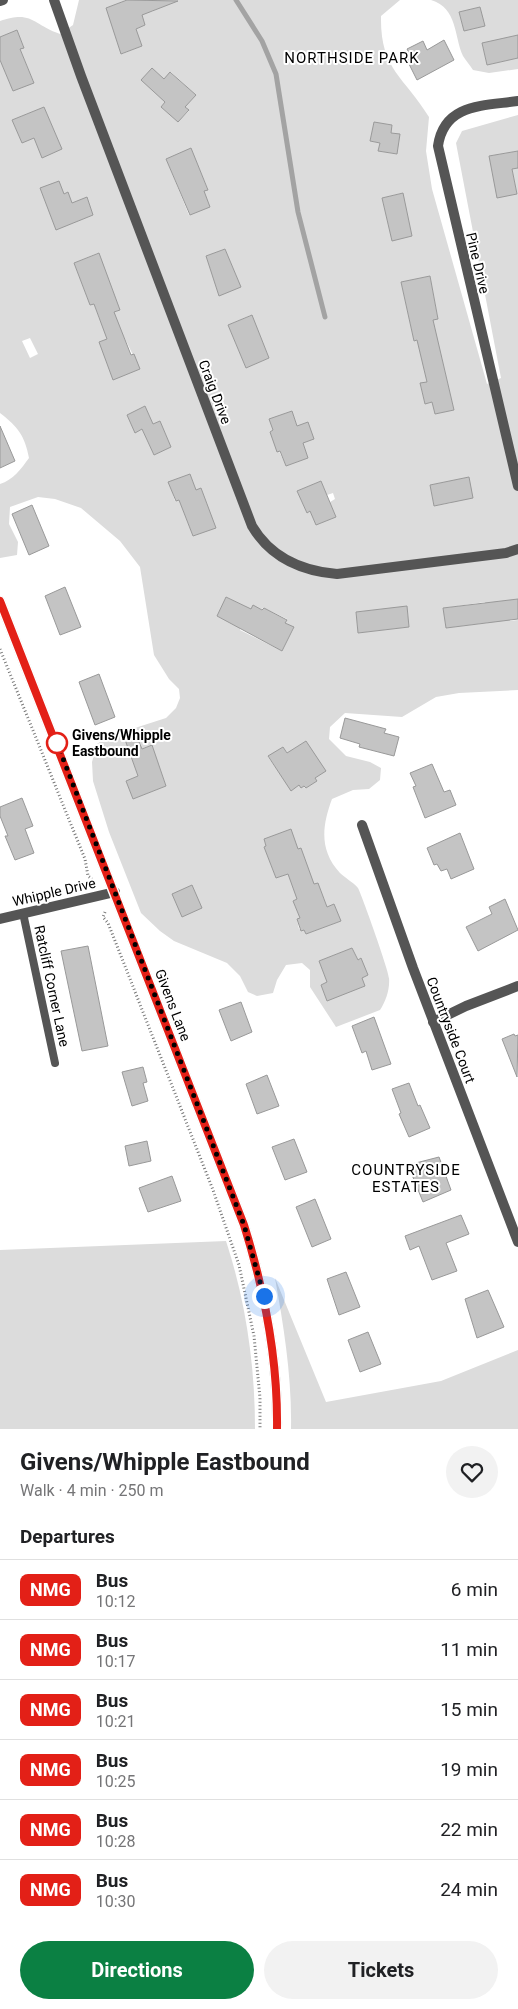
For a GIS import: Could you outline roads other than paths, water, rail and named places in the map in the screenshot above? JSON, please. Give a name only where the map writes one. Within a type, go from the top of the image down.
[{"type":"street","name":"Craig Drive","points":[[54,0],[182,346],[252,526],[260,540],[269,549],[296,566],[310,571],[337,574],[506,553],[518,549]]},
{"type":"street","name":"Pine Drive","points":[[518,100],[461,111],[450,118],[442,131],[438,146],[447,193],[518,486]]},
{"type":"street","name":"Givens Lane","points":[[0,601],[244,1225],[264,1296],[273,1350],[276,1429]]},
{"type":"street","name":"Countryside Court","points":[[362,825],[433,1022],[518,1242]]},
{"type":"street","name":"Whipple Drive","points":[[0,919],[115,892]]},
{"type":"street","points":[[433,1022],[466,1006],[518,986]]},
{"type":"lane","name":"Ratcliff Corner Lane","points":[[23,914],[55,1063]]},
{"type":"waterway","points":[[236,0],[262,41],[276,74],[298,212],[325,317]]},
{"type":"place","name":"Givens/Whipple Eastbound","points":[[57,743]]},
{"type":"district","name":"NORTHSIDE PARK","points":[[352,58]]},
{"type":"district","name":"COUNTRYSIDE ESTATES","points":[[406,1178]]}]
